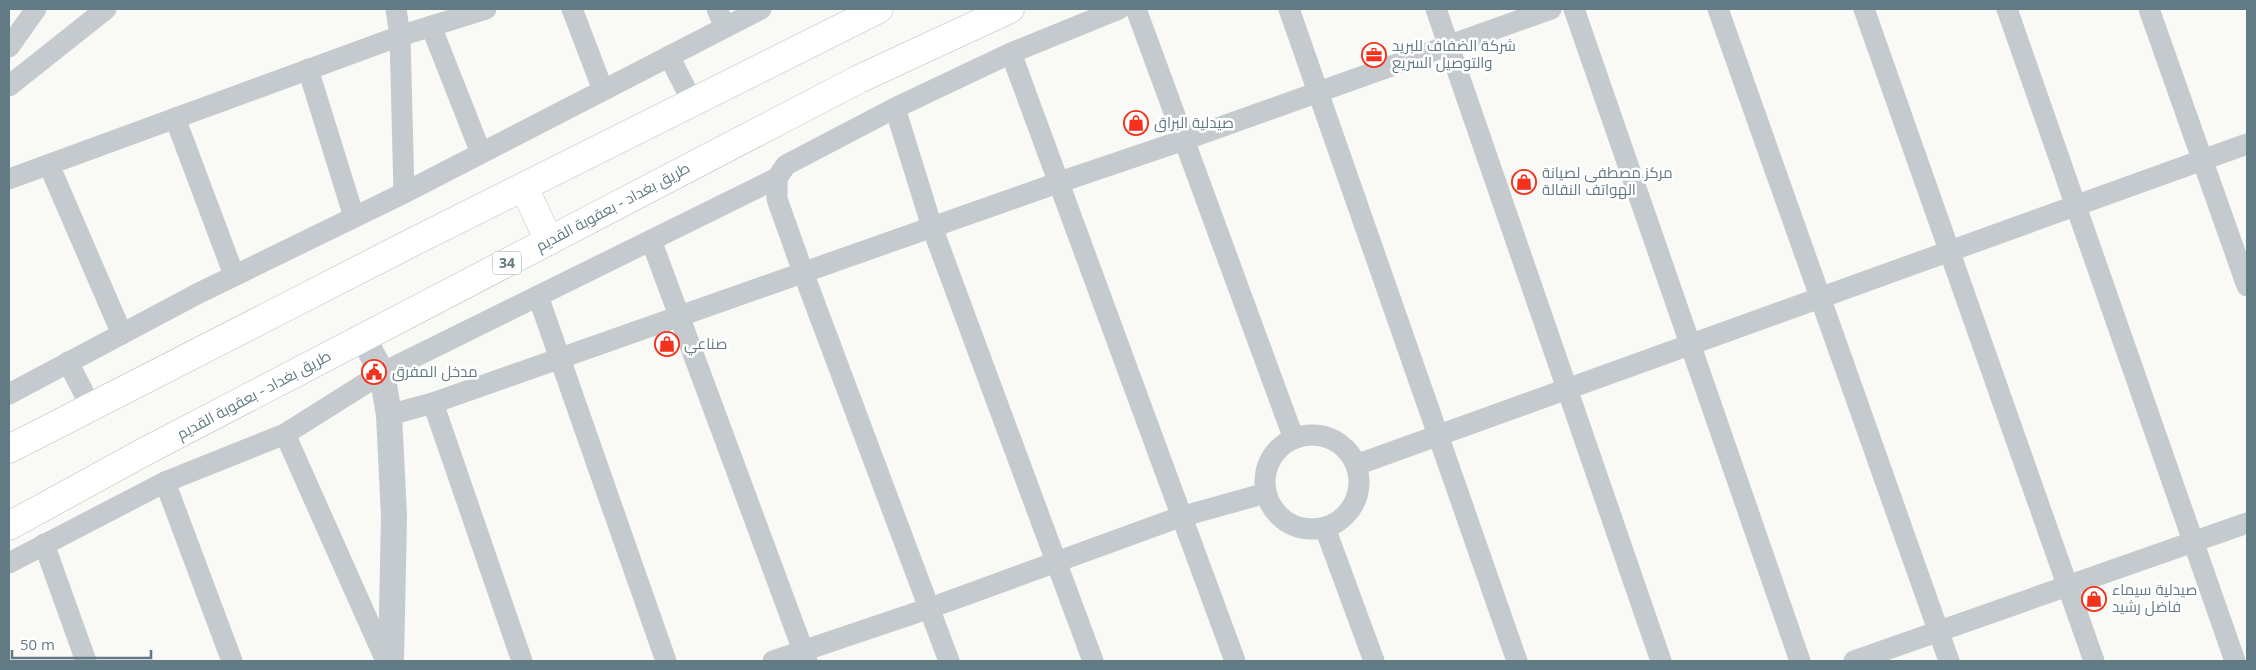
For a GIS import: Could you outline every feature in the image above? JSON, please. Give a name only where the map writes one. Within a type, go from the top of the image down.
[{"type":"highway","points":[[9,449],[878,9]]},
{"type":"highway","name":"طريق بغداد - بعقوبة القديم","points":[[9,526],[363,338],[859,79],[1010,9]]},
{"type":"highway","points":[[524,187],[549,241]]},
{"type":"street","points":[[9,47],[36,9]]},
{"type":"street","points":[[9,86],[106,9]]},
{"type":"street","points":[[396,9],[400,36],[404,193]]},
{"type":"street","points":[[9,179],[400,36],[486,9]]},
{"type":"street","points":[[572,9],[603,90]]},
{"type":"street","points":[[9,394],[234,276],[404,193],[669,56],[721,18],[761,9]]},
{"type":"street","points":[[9,563],[165,482],[285,434],[382,373],[777,178],[786,165],[895,108],[1011,53],[1119,9]]},
{"type":"street","points":[[1136,9],[1294,439]]},
{"type":"street","points":[[1289,9],[1517,661]]},
{"type":"street","points":[[1436,9],[1661,661]]},
{"type":"street","points":[[389,415],[433,403],[1184,140],[1550,9]]},
{"type":"street","points":[[1574,9],[1800,661]]},
{"type":"street","points":[[1718,9],[1949,661]]},
{"type":"street","points":[[1864,9],[2094,661]]},
{"type":"street","points":[[2007,9],[2235,661]]},
{"type":"street","points":[[2149,9],[2247,286]]},
{"type":"street","points":[[432,26],[481,153]]},
{"type":"street","points":[[1011,53],[1235,661]]},
{"type":"street","points":[[669,56],[693,103]]},
{"type":"street","points":[[308,69],[354,217]]},
{"type":"street","points":[[895,108],[932,227],[1093,661]]},
{"type":"street","points":[[176,118],[234,276]]},
{"type":"street","points":[[1356,465],[2247,144]]},
{"type":"street","points":[[49,164],[122,334]]},
{"type":"street","points":[[777,178],[777,199],[949,661]]},
{"type":"street","points":[[652,240],[678,316],[805,656]]},
{"type":"street","points":[[538,296],[666,661]]},
{"type":"street","points":[[363,338],[382,373],[389,415],[394,516],[391,661]]},
{"type":"street","points":[[68,362],[90,407]]},
{"type":"street","points":[[433,403],[522,661]]},
{"type":"street","points":[[285,434],[386,661]]},
{"type":"street","points":[[1312,436],[1330,439],[1350,454],[1356,465],[1359,478],[1354,504],[1337,523],[1325,528],[1310,530],[1295,526],[1282,519],[1272,507],[1266,493],[1265,480],[1271,461],[1283,446],[1294,439],[1312,436]]},
{"type":"street","points":[[165,482],[232,661]]},
{"type":"street","points":[[774,661],[805,656],[1180,516],[1266,493]]},
{"type":"street","points":[[1854,661],[2247,523]]},
{"type":"street","points":[[1325,528],[1374,661]]},
{"type":"street","points":[[44,544],[86,661]]},
{"type":"place","name":"شركة الضفاف للبريد والتوصيل السريع","points":[[1374,55]]},
{"type":"place","name":"صيدلية البراق","points":[[1136,123]]},
{"type":"place","name":"مركز مصطفى لصيانة الهواتف النقالة","points":[[1524,182]]},
{"type":"place","name":"صناعي","points":[[667,344]]},
{"type":"place","name":"مدخل المفرق","points":[[374,372]]},
{"type":"place","name":"صيدلية سيماء فاضل رشيد","points":[[2094,599]]}]
